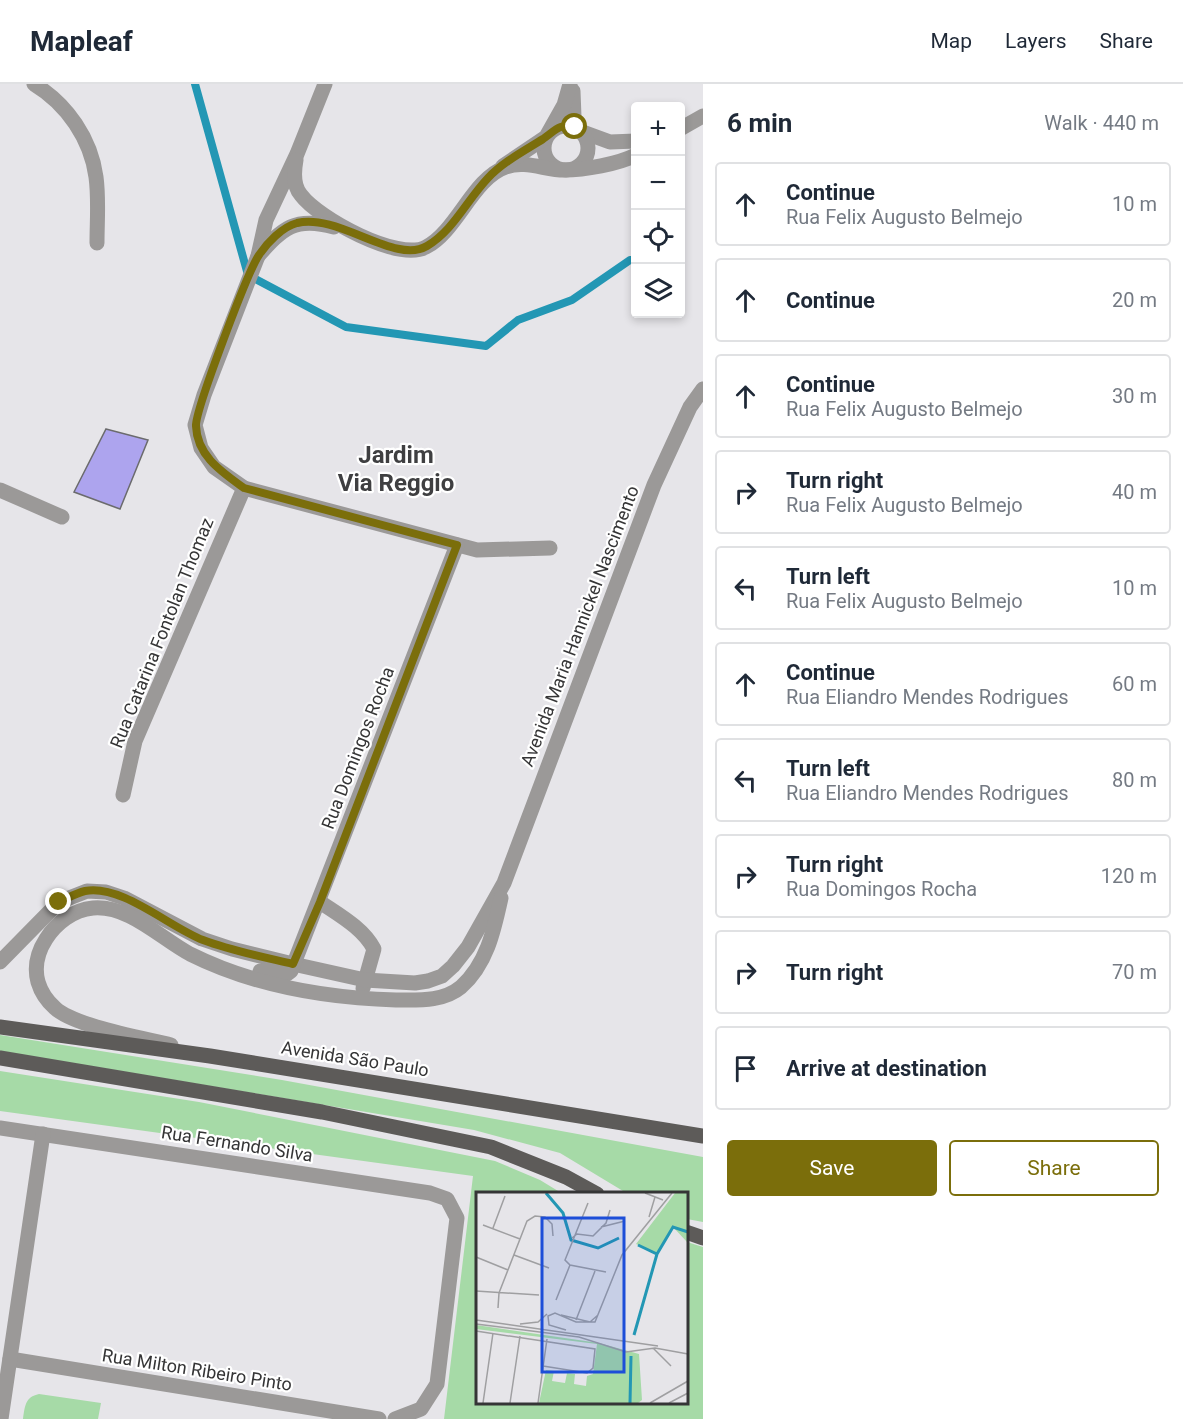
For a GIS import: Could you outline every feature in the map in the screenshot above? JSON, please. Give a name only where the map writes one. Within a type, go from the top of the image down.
[{"type":"main road","name":"Avenida São Paulo","points":[[0,1027],[210,1056],[703,1136]]},
{"type":"main road","points":[[0,1058],[322,1112],[491,1147],[566,1177],[593,1192]]},
{"type":"main road","points":[[688,1232],[703,1238]]},
{"type":"street","points":[[33,84],[57,102],[72,118],[83,136],[96,177],[97,243]]},
{"type":"street","points":[[325,84],[297,154],[274,201],[263,230],[257,260],[204,395],[195,425],[201,448],[214,467],[244,488],[477,550],[550,548]]},
{"type":"street","points":[[571,84],[574,117],[587,140],[588,152],[582,163],[566,169],[550,164],[544,148],[571,84]]},
{"type":"street","points":[[685,127],[703,116]]},
{"type":"street","points":[[355,232],[327,225],[281,223],[276,220],[272,209],[274,201],[279,194],[289,190],[301,196],[318,212],[355,232],[399,250],[418,250],[438,239],[488,178],[556,128],[568,125],[610,142],[631,141]]},
{"type":"street","points":[[257,260],[276,237],[295,224],[307,209],[294,175],[297,154]]},
{"type":"street","points":[[496,171],[516,165],[566,169],[614,163],[633,156]]},
{"type":"street","name":"Avenida Maria Hannickel Nascimento","points":[[0,962],[59,902],[87,891],[106,892],[124,898],[202,939],[293,964],[365,981],[415,983],[442,976],[468,947],[504,883],[654,485],[690,407],[703,389]]},
{"type":"street","name":"Rua Catarina Fontolan Thomaz","points":[[123,795],[135,741],[244,488]]},
{"type":"street","points":[[0,490],[62,517]]},
{"type":"street","name":"Rua Domingos Rocha","points":[[293,964],[320,902],[457,545]]},
{"type":"street","name":"Avenida Maria Hannickel Nascimento","points":[[210,1056],[76,1020],[56,1009],[41,992],[35,973],[41,947],[52,930],[76,912],[94,908],[114,910],[189,953],[229,970],[288,987],[336,996],[426,1000],[444,996],[460,987],[485,956],[494,931],[504,883]]},
{"type":"street","points":[[320,902],[346,919],[371,943],[374,949],[358,998]]},
{"type":"street","name":"Avenida Maria Hannickel Nascimento","points":[[189,953],[278,974],[287,974],[291,971],[293,964]]},
{"type":"street","name":"Rua Fernando Silva","points":[[0,1128],[430,1193],[447,1199],[457,1218],[437,1384],[421,1409],[394,1419]]},
{"type":"street","points":[[1,1419],[43,1134]]},
{"type":"street","name":"Rua Milton Ribeiro Pinto","points":[[10,1359],[379,1419]]},
{"type":"green space","points":[[0,1035],[282,1080],[703,1157],[703,1222],[688,1219],[688,1192],[625,1192],[560,1153],[474,1130],[0,1051]]},
{"type":"green space","points":[[0,1071],[199,1102],[495,1161],[540,1180],[560,1192],[476,1192],[476,1404],[688,1404],[688,1242],[703,1247],[703,1419],[444,1419],[473,1176],[0,1111]]},
{"type":"green space","points":[[39,1394],[101,1403],[98,1419],[23,1419],[28,1400]]},
{"type":"building","points":[[106,429],[148,440],[120,509],[74,492]]},
{"type":"waterway","points":[[195,84],[248,275],[346,327],[486,346],[518,320],[572,300],[631,260]]},
{"type":"district","name":"Jardim Via Reggio","points":[[396,469]]},
{"type":"route","points":[[59,902],[87,891],[106,892],[124,898],[202,939],[293,964],[320,902],[457,545],[244,488],[214,467],[201,448],[195,425],[204,395],[258,256],[283,230],[298,223],[311,222],[355,232],[389,248],[418,250],[438,239],[488,178],[506,163],[546,137],[550,131],[568,125],[575,127]]}]
